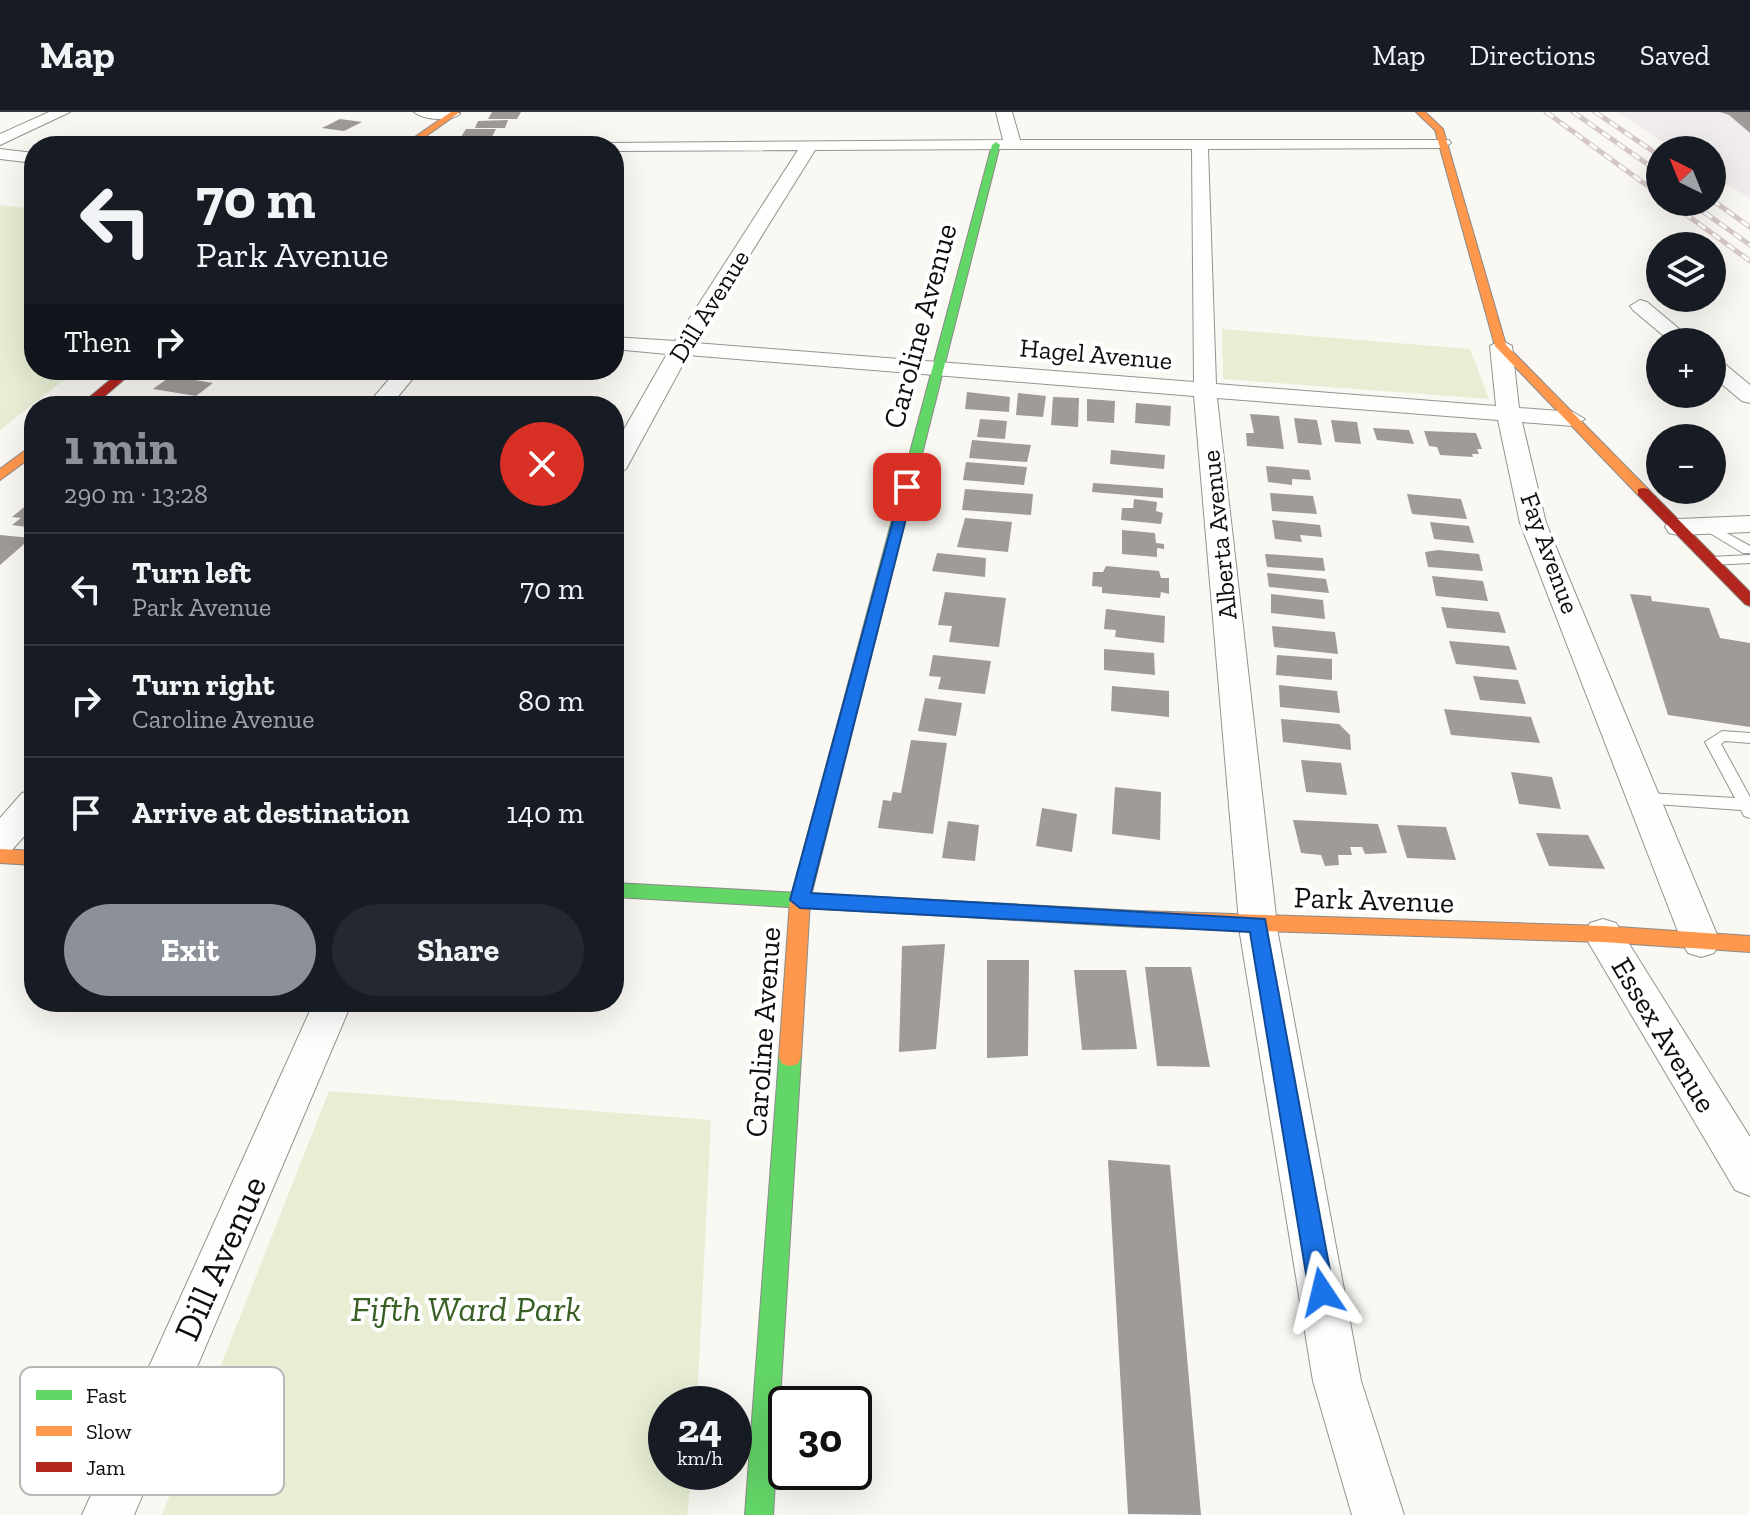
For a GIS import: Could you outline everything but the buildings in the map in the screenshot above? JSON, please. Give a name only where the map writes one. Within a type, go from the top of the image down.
[{"type":"street","points":[[0,140],[62,112]]},
{"type":"street","points":[[422,112],[454,113]]},
{"type":"street","points":[[1004,112],[1005,145]]},
{"type":"street","name":"Fay Avenue","points":[[1420,112],[1439,129],[1501,346],[1508,412],[1533,523],[1647,799],[1701,942]]},
{"type":"street","points":[[421,136],[454,113]]},
{"type":"street","points":[[624,146],[1443,143]]},
{"type":"street","name":"Alberta Avenue","points":[[1200,144],[1205,391],[1258,925],[1337,1381],[1378,1515]]},
{"type":"street","name":"Caroline Avenue","points":[[759,1515],[800,900],[938,368],[1005,145]]},
{"type":"street","name":"Dill Avenue","points":[[624,451],[682,347],[809,146]]},
{"type":"street","points":[[0,154],[24,157]]},
{"type":"street","points":[[1640,306],[1667,328]]},
{"type":"street","name":"Hagel Avenue","points":[[624,344],[1573,419]]},
{"type":"street","points":[[1501,346],[1750,601]]},
{"type":"street","points":[[1726,376],[1750,396]]},
{"type":"street","points":[[97,396],[117,380]]},
{"type":"street","points":[[387,396],[400,380]]},
{"type":"street","points":[[0,476],[24,456]]},
{"type":"street","points":[[1678,527],[1707,526],[1749,547]]},
{"type":"street","points":[[0,841],[24,813]]},
{"type":"street","points":[[0,856],[24,857]]},
{"type":"street","name":"Park Avenue","points":[[624,891],[1258,925],[1603,934],[1750,944]]},
{"type":"street","name":"Essex Avenue","points":[[1603,934],[1750,1176]]},
{"type":"street","name":"Dill Avenue","points":[[173,1367],[329,1012]]},
{"type":"street","name":"Dill Avenue","points":[[108,1515],[117,1495]]},
{"type":"lane","points":[[1711,561],[1749,547]]},
{"type":"lane","points":[[1748,808],[1713,742],[1722,736],[1750,738]]},
{"type":"lane","points":[[1647,799],[1748,808]]},
{"type":"shaded area","points":[[1617,112],[1750,112],[1750,199],[1726,183],[1726,136],[1654,136]]},
{"type":"green space","points":[[0,205],[24,208],[24,380],[64,380],[44,396],[24,396],[24,411],[0,430]]},
{"type":"green space","points":[[1222,329],[1470,349],[1489,399],[1223,379]]},
{"type":"green space","name":"Fifth Ward Park","points":[[329,1091],[711,1120],[698,1386],[648,1386],[648,1490],[690,1490],[687,1515],[162,1515],[170,1495],[284,1495],[284,1367],[220,1367]]},
{"type":"railway","points":[[1546,112],[1646,185]]},
{"type":"railway","points":[[1573,112],[1646,163]]},
{"type":"railway","points":[[1595,112],[1646,147]]},
{"type":"railway","points":[[1726,210],[1750,227]]},
{"type":"railway","points":[[1688,216],[1750,261]]},
{"type":"railway","points":[[1710,216],[1750,245]]},
{"type":"traffic: fast","points":[[853,696],[996,145]]},
{"type":"traffic: fast","points":[[624,891],[1139,919]]},
{"type":"traffic: fast","points":[[759,1515],[790,1057]]},
{"type":"traffic: slow","points":[[421,136],[456,112]]},
{"type":"traffic: slow","points":[[1420,112],[1439,129],[1501,346],[1643,492]]},
{"type":"traffic: slow","points":[[0,476],[24,456]]},
{"type":"traffic: slow","points":[[790,1057],[800,900],[853,696]]},
{"type":"traffic: slow","points":[[0,856],[24,857]]},
{"type":"traffic: slow","points":[[1139,919],[1603,934],[1750,944]]},
{"type":"traffic: jam","points":[[97,396],[117,380]]},
{"type":"traffic: jam","points":[[1643,492],[1750,601]]},
{"type":"route","points":[[907,487],[800,900],[1258,925],[1322,1292]]}]
